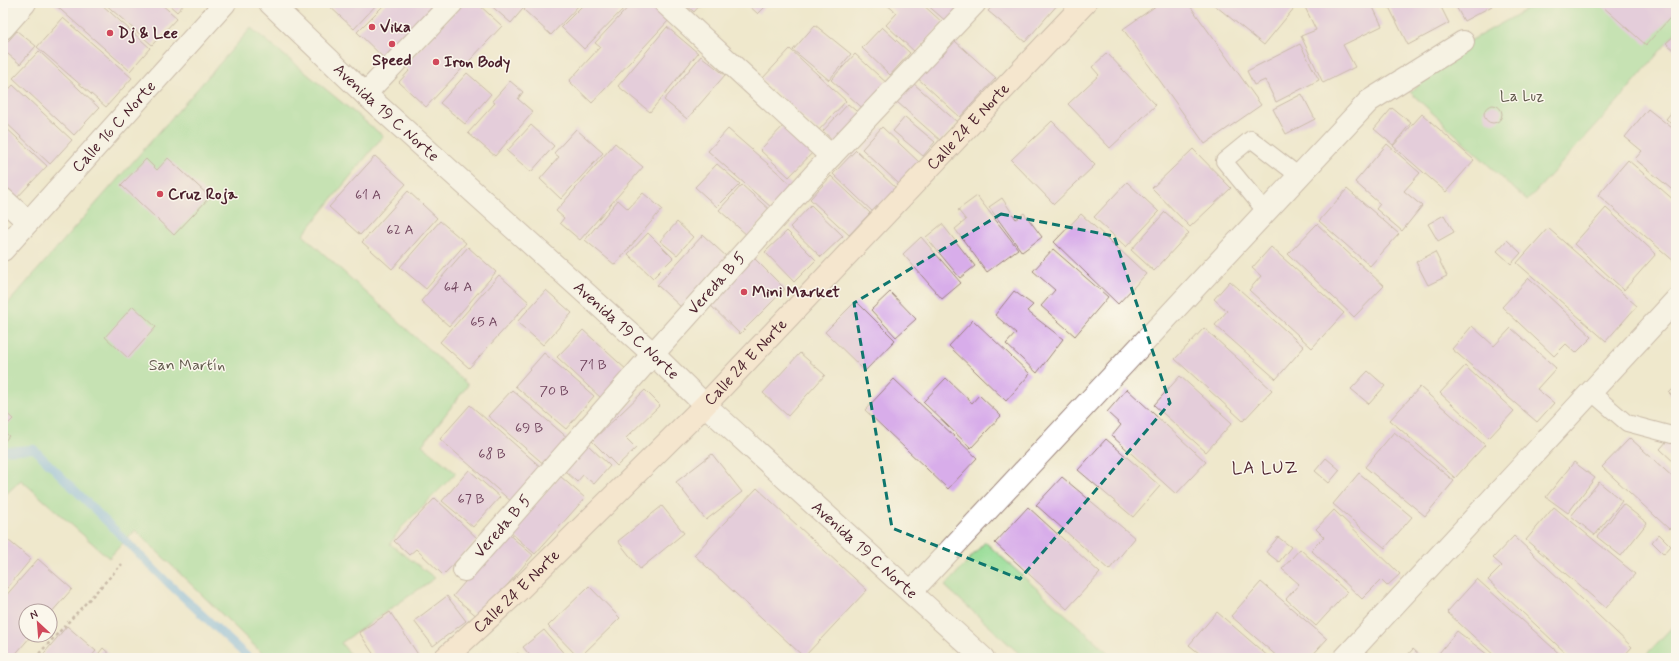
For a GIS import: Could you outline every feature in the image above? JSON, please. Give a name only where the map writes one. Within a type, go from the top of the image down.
[{"type":"main road","name":"Calle 24 E Norte","points":[[445,658],[519,590],[705,405],[1085,3]]},
{"type":"street","points":[[3,28],[25,3]]},
{"type":"street","name":"Calle 16 C Norte","points":[[3,250],[225,3]]},
{"type":"street","name":"Avenida 19 C Norte","points":[[270,3],[365,94],[653,354],[705,405],[983,658]]},
{"type":"street","points":[[365,94],[452,3]]},
{"type":"street","points":[[665,3],[831,156]]},
{"type":"street","name":"Vereda B 5","points":[[464,570],[653,354],[831,156],[975,3]]},
{"type":"street","points":[[911,592],[1370,101],[1463,42]]},
{"type":"street","points":[[3,199],[28,222]]},
{"type":"street","points":[[1345,658],[1676,300]]},
{"type":"lane","points":[[1266,212],[1224,161],[1251,139],[1299,176]]},
{"type":"lane","points":[[1591,392],[1627,423],[1672,435]]},
{"type":"path","points":[[35,658],[122,564]]},
{"type":"highlighted area","points":[[1001,214],[1114,236],[1170,403],[1020,579],[892,528],[854,303]]},
{"type":"green space","name":"La Luz","points":[[1538,3],[1676,3],[1676,32],[1618,101],[1527,201],[1410,92],[1440,69],[1434,61]]},
{"type":"green space","name":"San Martín","points":[[251,28],[383,136],[303,235],[468,385],[422,445],[456,473],[401,528],[390,544],[435,578],[341,643],[353,658],[267,658],[135,530],[109,558],[21,480],[3,497],[3,309]]},
{"type":"green space","points":[[985,542],[1114,658],[1024,658],[945,586]]},
{"type":"green space","points":[[1676,623],[1676,658],[1643,658]]},
{"type":"building","points":[[53,3],[100,3],[150,48],[130,71]]},
{"type":"building","points":[[104,3],[160,3],[177,18],[152,45]]},
{"type":"building","points":[[167,3],[185,3],[177,12]]},
{"type":"building","points":[[330,3],[378,3],[354,29],[328,5]]},
{"type":"building","points":[[386,3],[444,3],[387,61],[357,32]]},
{"type":"building","points":[[463,3],[477,3],[502,26],[426,107],[399,82],[409,71],[404,66]]},
{"type":"building","points":[[488,3],[528,3],[511,23]]},
{"type":"building","points":[[530,3],[581,3],[551,35],[524,10]]},
{"type":"building","points":[[585,3],[629,3],[584,49],[561,27]]},
{"type":"building","points":[[632,3],[650,3],[669,20],[592,103],[569,81],[600,47],[595,43]]},
{"type":"building","points":[[684,3],[702,3],[694,12]]},
{"type":"building","points":[[746,3],[769,3],[758,14]]},
{"type":"building","points":[[889,3],[921,3],[943,23],[915,52],[886,25],[897,13],[887,5]]},
{"type":"building","points":[[925,3],[966,3],[948,23]]},
{"type":"building","points":[[995,3],[1059,3],[1025,42],[988,11]]},
{"type":"building","points":[[1160,3],[1188,3],[1261,105],[1205,144],[1123,29]]},
{"type":"building","points":[[1212,3],[1290,3],[1295,7],[1264,45]]},
{"type":"building","points":[[1303,3],[1371,3],[1382,26],[1343,45],[1355,67],[1323,83],[1301,36],[1316,30]]},
{"type":"building","points":[[1387,3],[1439,3],[1449,23],[1408,45]]},
{"type":"building","points":[[1454,3],[1491,3],[1492,6],[1464,21]]},
{"type":"building","points":[[1604,3],[1676,3],[1676,11],[1646,45],[1601,5]]},
{"type":"building","points":[[63,18],[132,78],[106,107],[37,47]]},
{"type":"building","points":[[815,25],[851,54],[829,80],[793,50]]},
{"type":"building","points":[[667,27],[698,53],[650,112],[618,86]]},
{"type":"building","points":[[882,27],[910,53],[890,75],[862,48]]},
{"type":"building","points":[[17,31],[36,46],[20,64],[3,50],[3,47]]},
{"type":"building","points":[[1676,34],[1676,52],[1666,43]]},
{"type":"building","points":[[955,41],[996,78],[960,117],[913,74],[936,49],[943,55]]},
{"type":"building","points":[[1300,44],[1319,80],[1276,102],[1265,80],[1254,85],[1247,71]]},
{"type":"building","points":[[790,49],[846,101],[818,131],[762,79]]},
{"type":"building","points":[[39,51],[99,108],[74,135],[13,78]]},
{"type":"building","points":[[1107,53],[1156,105],[1110,148],[1068,104],[1099,75],[1092,67]]},
{"type":"building","points":[[855,54],[890,86],[867,112],[831,80]]},
{"type":"building","points":[[701,56],[725,75],[687,119],[664,100]]},
{"type":"building","points":[[467,73],[491,94],[465,124],[440,103]]},
{"type":"building","points":[[510,81],[523,92],[518,99],[533,112],[495,156],[468,133],[495,103],[492,101]]},
{"type":"building","points":[[913,83],[957,122],[941,141],[897,102]]},
{"type":"building","points":[[13,85],[72,140],[50,164],[3,120],[3,96]]},
{"type":"building","points":[[1302,94],[1315,119],[1286,134],[1273,109]]},
{"type":"building","points":[[848,104],[863,117],[838,145],[823,131]]},
{"type":"building","points":[[1489,105],[1497,105],[1502,110],[1500,121],[1497,123],[1489,123],[1484,118],[1484,110]]},
{"type":"building","points":[[1676,107],[1676,127],[1666,119]]},
{"type":"building","points":[[1392,108],[1411,123],[1393,145],[1374,129]]},
{"type":"building","points":[[1648,109],[1676,131],[1676,193],[1635,159],[1642,151],[1625,137]]},
{"type":"building","points":[[1422,114],[1474,160],[1446,192],[1393,146]]},
{"type":"building","points":[[905,117],[935,142],[923,156],[893,131]]},
{"type":"building","points":[[788,121],[817,148],[789,177],[760,150]]},
{"type":"building","points":[[1052,121],[1095,165],[1054,204],[1011,160]]},
{"type":"building","points":[[3,125],[47,166],[14,201],[3,191]]},
{"type":"building","points":[[531,125],[554,146],[531,172],[507,151]]},
{"type":"building","points":[[882,127],[920,163],[900,185],[862,149]]},
{"type":"building","points":[[576,129],[603,153],[561,199],[540,179],[559,157],[554,153]]},
{"type":"building","points":[[728,129],[792,185],[772,208],[708,151]]},
{"type":"building","points":[[615,143],[643,167],[580,240],[560,223],[564,218],[556,211]]},
{"type":"building","points":[[1387,144],[1420,173],[1404,191],[1422,206],[1402,231],[1376,209],[1380,204],[1355,182]]},
{"type":"building","points":[[1193,149],[1231,188],[1190,227],[1152,188]]},
{"type":"building","points":[[856,150],[898,190],[875,214],[833,174]]},
{"type":"building","points":[[375,156],[406,184],[360,235],[329,207]]},
{"type":"building","points":[[168,158],[210,197],[174,235],[121,185],[146,159],[157,170]]},
{"type":"building","points":[[1628,160],[1676,202],[1676,263],[1598,195]]},
{"type":"building","points":[[717,164],[740,184],[717,207],[695,187]]},
{"type":"building","points":[[831,176],[870,213],[849,235],[810,199]]},
{"type":"building","points":[[1127,182],[1159,212],[1126,247],[1094,217]]},
{"type":"building","points":[[742,185],[771,211],[748,236],[719,210]]},
{"type":"building","points":[[1347,189],[1399,234],[1370,266],[1319,221]]},
{"type":"building","points":[[408,191],[437,218],[392,269],[362,242]]},
{"type":"building","points":[[643,193],[662,209],[615,265],[585,240],[618,200],[628,209]]},
{"type":"building","points":[[977,196],[1018,249],[987,272],[955,229],[966,220],[958,210]]},
{"type":"building","points":[[1002,198],[1016,219],[1024,213],[1042,237],[1022,252],[989,207]]},
{"type":"building","points":[[811,205],[843,236],[821,257],[790,227]]},
{"type":"building","points":[[1606,208],[1656,254],[1624,290],[1574,244]]},
{"type":"building","points":[[1165,212],[1189,233],[1154,271],[1131,250]]},
{"type":"building","points":[[1081,214],[1146,274],[1118,304],[1054,242]]},
{"type":"building","points":[[1444,215],[1454,232],[1438,241],[1428,224]]},
{"type":"building","points":[[440,221],[466,243],[426,289],[400,267]]},
{"type":"building","points":[[677,222],[693,237],[677,255],[660,241]]},
{"type":"building","points":[[942,224],[975,266],[960,278],[926,237]]},
{"type":"building","points":[[1317,224],[1384,286],[1354,317],[1288,254]]},
{"type":"building","points":[[1548,228],[1637,306],[1606,341],[1517,263]]},
{"type":"building","points":[[787,231],[816,260],[794,282],[765,252]]},
{"type":"building","points":[[648,233],[673,258],[653,278],[628,254]]},
{"type":"building","points":[[703,235],[727,257],[681,307],[657,285]]},
{"type":"building","points":[[921,237],[961,283],[942,299],[903,254]]},
{"type":"building","points":[[1507,240],[1521,253],[1511,264],[1497,251]]},
{"type":"building","points":[[468,247],[496,272],[449,326],[421,301]]},
{"type":"building","points":[[1271,247],[1344,313],[1312,348],[1249,290],[1261,276],[1252,268]]},
{"type":"building","points":[[1053,249],[1108,297],[1075,336],[1041,306],[1055,290],[1033,271]]},
{"type":"building","points":[[1435,252],[1447,276],[1428,285],[1416,262]]},
{"type":"building","points":[[749,253],[785,289],[740,334],[704,299]]},
{"type":"building","points":[[499,275],[529,302],[469,368],[440,342]]},
{"type":"building","points":[[1529,278],[1592,337],[1576,353],[1566,344],[1554,356],[1502,307]]},
{"type":"building","points":[[1230,281],[1304,347],[1276,379],[1215,325],[1227,311],[1214,299]]},
{"type":"building","points":[[546,290],[572,313],[543,345],[517,322]]},
{"type":"building","points":[[1014,291],[1033,305],[1027,311],[1063,339],[1037,373],[1006,344],[1016,333],[995,315]]},
{"type":"building","points":[[890,292],[916,319],[896,337],[871,310]]},
{"type":"building","points":[[856,301],[895,340],[865,371],[825,332]]},
{"type":"building","points":[[133,306],[156,327],[128,358],[105,337]]},
{"type":"building","points":[[973,320],[1030,374],[1006,401],[949,346]]},
{"type":"building","points":[[1472,326],[1494,346],[1511,328],[1556,368],[1537,389],[1554,403],[1537,422],[1452,349]]},
{"type":"building","points":[[1204,328],[1272,390],[1243,421],[1175,359]]},
{"type":"building","points":[[583,330],[629,372],[602,399],[557,357]]},
{"type":"building","points":[[544,353],[594,396],[566,429],[515,386]]},
{"type":"building","points":[[800,353],[825,375],[788,416],[763,393]]},
{"type":"building","points":[[1465,366],[1514,411],[1489,438],[1440,393]]},
{"type":"building","points":[[1368,371],[1385,386],[1369,404],[1351,389]]},
{"type":"building","points":[[1180,376],[1232,423],[1206,452],[1154,405]]},
{"type":"building","points":[[946,378],[972,403],[979,395],[1001,416],[971,448],[923,402]]},
{"type":"building","points":[[894,379],[977,458],[948,489],[865,410]]},
{"type":"building","points":[[1676,386],[1676,399],[1669,393]]},
{"type":"building","points":[[1420,387],[1485,445],[1455,478],[1390,420]]},
{"type":"building","points":[[1127,389],[1206,462],[1176,494],[1112,436],[1121,425],[1107,412]]},
{"type":"building","points":[[512,390],[569,439],[546,466],[488,416]]},
{"type":"building","points":[[645,390],[660,405],[626,438],[636,448],[617,466],[592,441]]},
{"type":"building","points":[[470,405],[543,469],[513,503],[440,439]]},
{"type":"building","points":[[3,410],[13,419],[3,429]]},
{"type":"building","points":[[3,431],[9,436],[3,443]]},
{"type":"building","points":[[1676,431],[1676,464],[1660,449]]},
{"type":"building","points":[[1394,432],[1454,481],[1425,516],[1365,467]]},
{"type":"building","points":[[1630,438],[1676,480],[1676,522],[1669,529],[1602,467]]},
{"type":"building","points":[[1106,439],[1160,486],[1133,517],[1078,470]]},
{"type":"building","points":[[588,445],[610,466],[594,484],[583,475],[577,482],[565,471]]},
{"type":"building","points":[[712,454],[742,492],[706,520],[676,482]]},
{"type":"building","points":[[1326,458],[1340,470],[1329,483],[1315,471]]},
{"type":"building","points":[[1574,462],[1595,478],[1568,513],[1546,497]]},
{"type":"building","points":[[469,470],[500,497],[473,527],[442,501]]},
{"type":"building","points":[[1359,473],[1412,517],[1385,548],[1333,504]]},
{"type":"building","points":[[560,476],[585,498],[535,554],[510,532]]},
{"type":"building","points":[[1062,477],[1135,538],[1109,570],[1036,505]]},
{"type":"building","points":[[1599,482],[1622,501],[1595,535],[1571,516]]},
{"type":"building","points":[[757,488],[867,590],[804,657],[694,555]]},
{"type":"building","points":[[435,498],[478,539],[443,575],[416,549],[409,555],[394,541]]},
{"type":"building","points":[[1623,504],[1647,523],[1621,556],[1597,537]]},
{"type":"building","points":[[662,506],[684,533],[640,569],[618,541]]},
{"type":"building","points":[[1028,507],[1100,573],[1067,609],[995,543]]},
{"type":"building","points":[[1554,507],[1635,574],[1606,608],[1526,540]]},
{"type":"building","points":[[1334,510],[1400,574],[1387,586],[1381,580],[1362,599],[1311,550],[1324,537],[1316,529]]},
{"type":"building","points":[[507,533],[533,555],[479,618],[453,596]]},
{"type":"building","points":[[1659,534],[1671,546],[1664,554],[1652,542]]},
{"type":"building","points":[[3,536],[31,559],[3,593]]},
{"type":"building","points":[[1514,536],[1632,647],[1622,658],[1571,658],[1488,580],[1502,566],[1493,558]]},
{"type":"building","points":[[1278,537],[1291,547],[1279,562],[1266,552]]},
{"type":"building","points":[[1300,549],[1347,592],[1316,626],[1286,599],[1299,584],[1282,569]]},
{"type":"building","points":[[38,559],[72,589],[58,605],[58,603],[18,603],[18,643],[25,643],[12,658],[3,658],[3,599]]},
{"type":"building","points":[[1477,579],[1564,658],[1497,658],[1447,612]]},
{"type":"building","points":[[1261,582],[1327,639],[1310,658],[1279,658],[1231,616]]},
{"type":"building","points":[[589,586],[620,618],[579,658],[548,626]]},
{"type":"building","points":[[447,596],[466,621],[433,646],[414,621]]},
{"type":"building","points":[[390,612],[419,656],[416,658],[376,658],[359,632]]},
{"type":"building","points":[[1217,612],[1270,658],[1205,658],[1189,645]]},
{"type":"building","points":[[67,626],[96,651],[90,658],[40,658],[53,643],[58,643],[58,637]]},
{"type":"building","points":[[544,630],[566,656],[564,658],[532,658],[523,647]]},
{"type":"building","points":[[1457,631],[1488,655],[1485,658],[1435,658]]},
{"type":"building","points":[[103,648],[114,658],[95,658]]},
{"type":"building","points":[[1413,649],[1423,658],[1405,658]]},
{"type":"building","points":[[518,653],[522,658],[511,658]]},
{"type":"waterway","points":[[3,451],[34,449],[169,584],[249,658]]},
{"type":"place","name":"Vika","points":[[372,27]]},
{"type":"place","name":"Dj & Lee","points":[[110,33]]},
{"type":"place","name":"Speed","points":[[392,44]]},
{"type":"place","name":"Iron Body","points":[[436,62]]},
{"type":"place","name":"Cruz Roja","points":[[160,194]]},
{"type":"place","name":"Mini Market","points":[[744,292]]},
{"type":"district","name":"LA LUZ","points":[[1265,468]]}]
